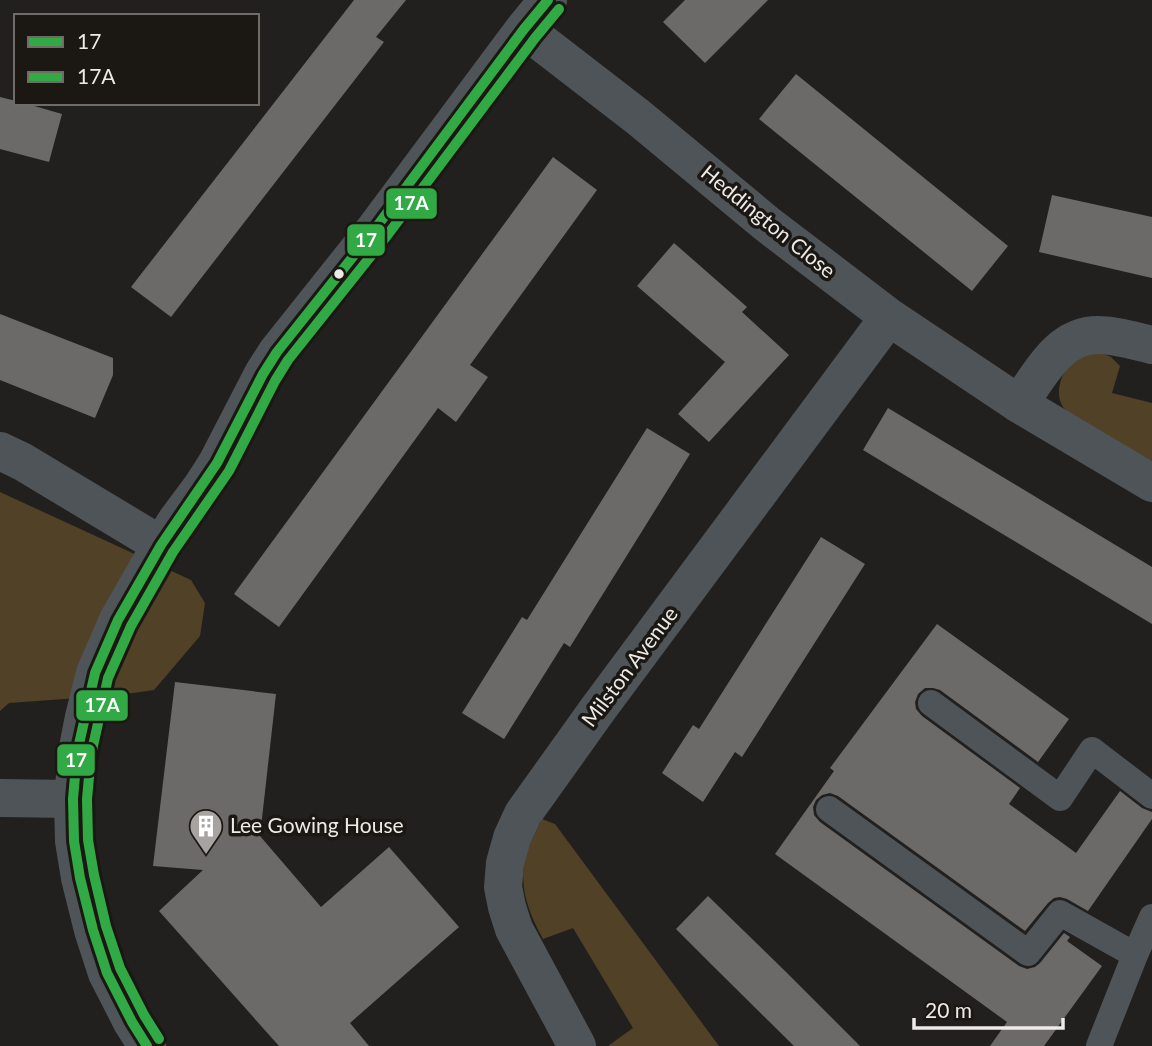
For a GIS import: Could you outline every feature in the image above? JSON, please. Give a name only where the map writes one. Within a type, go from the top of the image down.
[{"type":"street","points":[[147,1046],[107,973],[80,878],[74,841],[73,799],[77,753],[95,673],[118,620],[161,545],[210,474],[277,352],[375,229],[548,0]]},
{"type":"street","name":"Heddington Close","points":[[524,29],[638,117],[789,241],[889,317],[1019,404],[1152,483]]},
{"type":"street","name":"Milston Avenue","points":[[577,1046],[514,929],[507,907],[503,887],[505,863],[512,838],[523,814],[598,709],[889,317]]},
{"type":"street","points":[[1019,404],[1056,353],[1074,339],[1099,335],[1152,345]]},
{"type":"street","points":[[0,451],[161,545]]},
{"type":"street","points":[[0,798],[73,799]]},
{"type":"lane","points":[[931,703],[1060,798],[1092,750],[1152,796]]},
{"type":"lane","points":[[830,809],[1028,953],[1060,913],[1135,955]]},
{"type":"lane","points":[[1099,1046],[1152,917]]},
{"type":"shaded area","points":[[1104,354],[1120,366],[1112,393],[1152,403],[1152,462],[1064,409],[1062,405],[1060,384],[1070,364],[1083,355]]},
{"type":"shaded area","points":[[0,492],[191,580],[205,603],[200,636],[154,690],[9,703],[0,711]]},
{"type":"shaded area","points":[[542,819],[555,824],[719,1046],[608,1046],[633,1028],[573,928],[543,939],[528,907],[523,873],[530,845]]},
{"type":"building","points":[[354,0],[406,0],[376,37],[384,42],[171,317],[131,287]]},
{"type":"building","points":[[685,0],[768,0],[705,63],[663,22]]},
{"type":"building","points":[[796,74],[1008,246],[972,291],[759,119]]},
{"type":"building","points":[[0,97],[14,100],[14,105],[31,105],[62,114],[49,162],[0,149]]},
{"type":"building","points":[[553,157],[597,190],[470,365],[488,377],[456,422],[438,408],[279,627],[234,594]]},
{"type":"building","points":[[1052,195],[1152,217],[1152,278],[1039,252]]},
{"type":"building","points":[[674,243],[747,307],[742,312],[789,355],[709,442],[678,414],[725,362],[637,286]]},
{"type":"building","points":[[0,314],[113,358],[113,375],[95,418],[0,380]]},
{"type":"building","points":[[888,408],[1152,567],[1152,624],[863,450]]},
{"type":"building","points":[[647,428],[690,454],[570,647],[564,643],[504,739],[462,713],[522,617],[527,620]]},
{"type":"building","points":[[821,537],[865,564],[742,757],[735,752],[703,802],[662,773],[693,725],[699,729]]},
{"type":"building","points":[[937,624],[1069,719],[1038,762],[940,690],[925,688],[918,694],[916,709],[922,716],[1020,788],[1009,804],[1076,853],[1120,791],[1142,808],[1152,812],[1152,819],[1088,911],[1067,899],[1054,898],[1025,931],[838,796],[830,793],[822,795],[813,807],[814,815],[1019,966],[1027,969],[1035,967],[1064,933],[1070,937],[1067,941],[1102,966],[1044,1046],[990,1046],[1007,1022],[775,854],[834,771],[830,768]]},
{"type":"building","name":"Lee Gowing House","points":[[175,682],[276,694],[260,836],[321,907],[389,847],[459,927],[350,1023],[369,1046],[279,1046],[159,911],[203,870],[153,866]]},
{"type":"building","points":[[708,896],[860,1046],[794,1046],[676,929]]},
{"type":"transit line","name":"17","points":[[147,1046],[107,973],[93,930],[74,841],[73,799],[77,753],[95,673],[118,620],[161,545],[217,463],[277,352],[375,229],[548,0]]},
{"type":"transit line","name":"17A","points":[[159,1039],[120,968],[106,926],[88,840],[87,799],[91,755],[108,678],[131,626],[173,552],[229,471],[288,360],[386,237],[559,9]]},
{"type":"place","name":"Lee Gowing House","points":[[206,856]]}]
